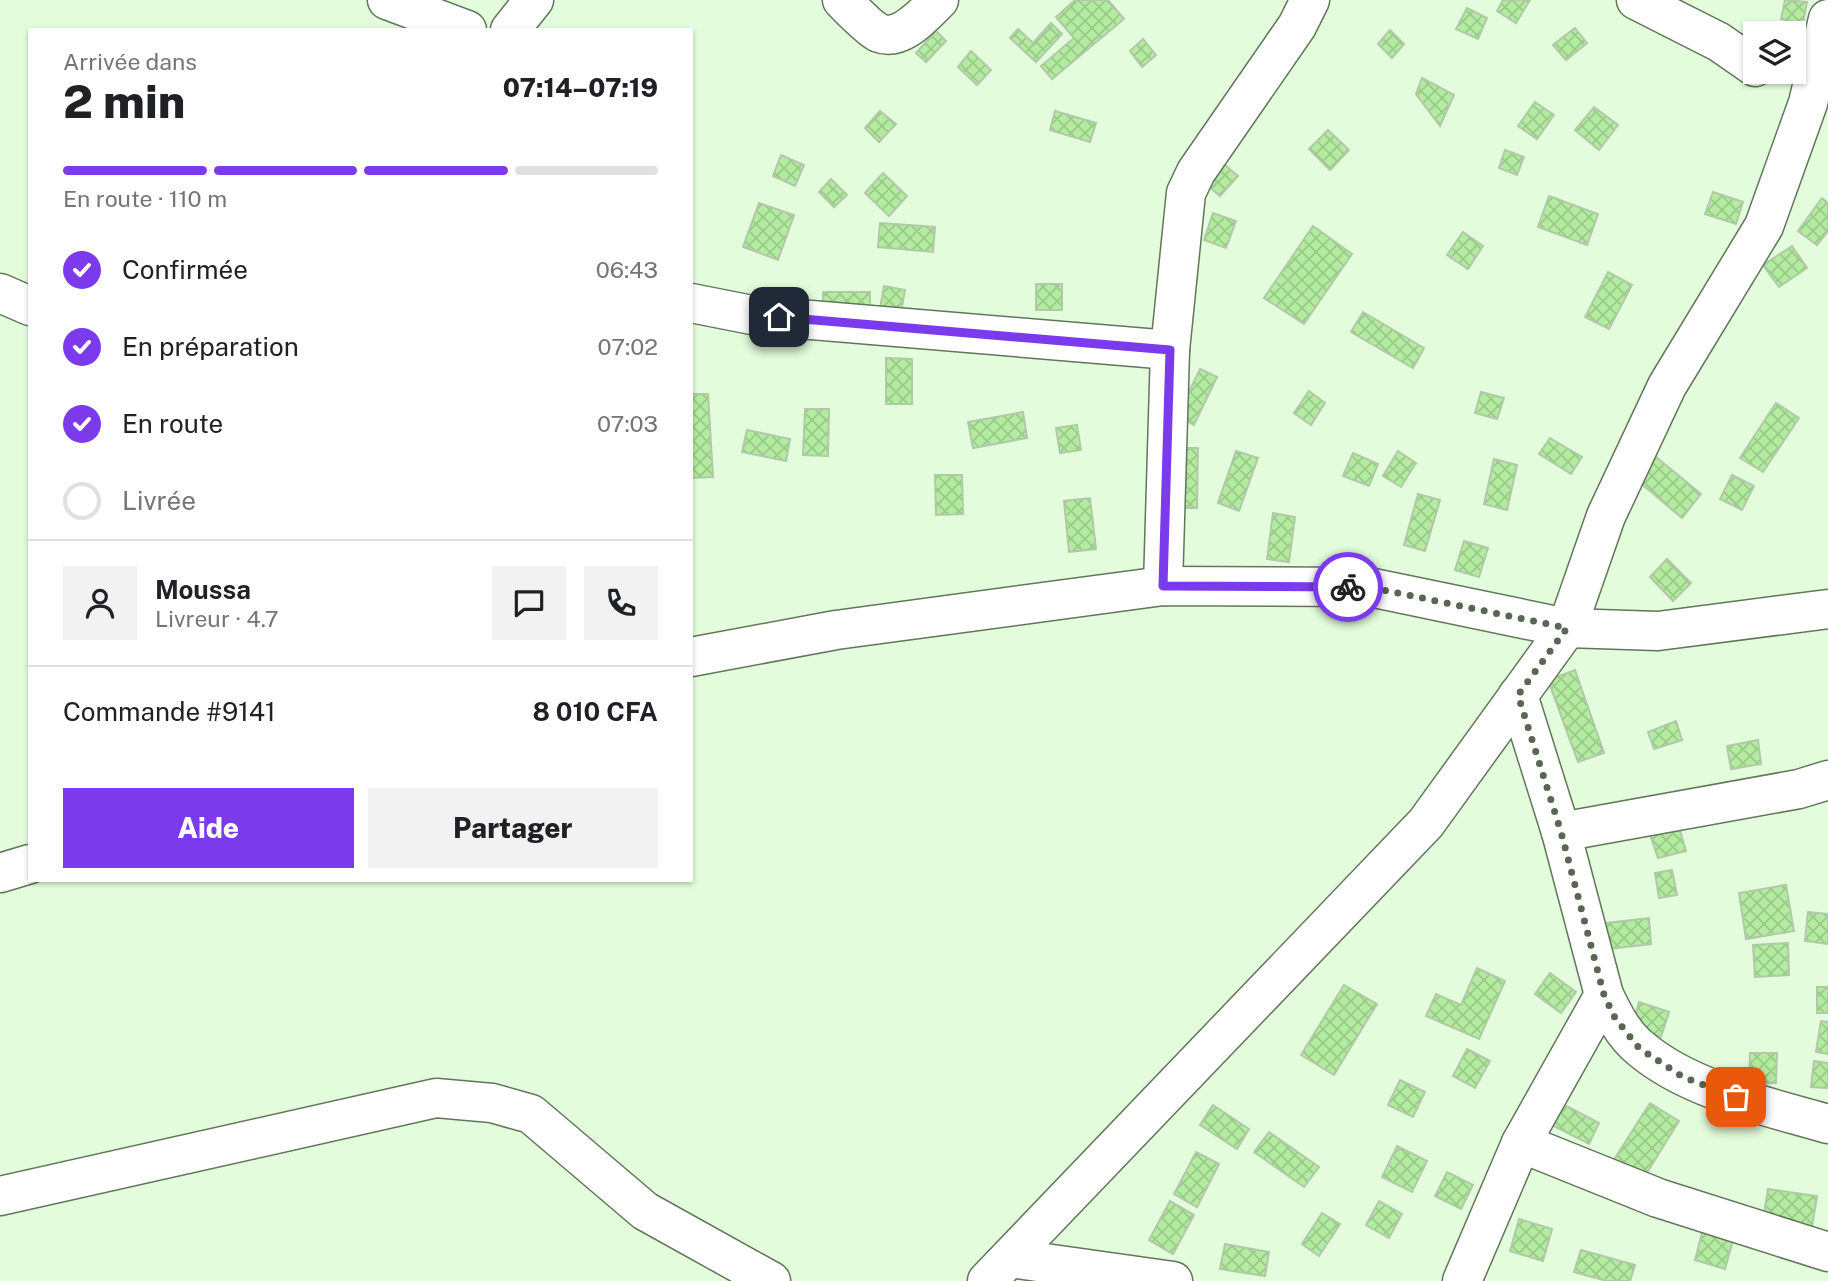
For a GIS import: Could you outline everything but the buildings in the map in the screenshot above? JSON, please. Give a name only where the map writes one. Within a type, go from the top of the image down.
[{"type":"street","points":[[387,0],[462,28]]},
{"type":"street","points":[[512,28],[534,0]]},
{"type":"street","points":[[842,0],[878,33],[890,35],[904,31],[939,0]]},
{"type":"street","points":[[1163,586],[1170,350],[1186,193],[1196,172],[1297,26],[1310,0]]},
{"type":"street","points":[[1636,0],[1719,42],[1743,59]]},
{"type":"street","points":[[998,1269],[1426,822],[1567,628],[1606,516],[1662,398],[1764,226],[1818,112],[1828,19]]},
{"type":"street","points":[[1780,84],[1818,112]]},
{"type":"street","points":[[0,293],[28,305]]},
{"type":"street","points":[[693,303],[752,315],[1170,350]]},
{"type":"street","points":[[693,657],[836,630],[1163,586],[1369,587],[1567,628],[1658,631],[1828,609]]},
{"type":"street","points":[[1518,695],[1561,832],[1604,995],[1615,1018],[1639,1048],[1683,1077],[1736,1097],[1828,1124]]},
{"type":"street","points":[[1561,832],[1799,789],[1828,780]]},
{"type":"street","points":[[0,873],[28,865]]},
{"type":"street","points":[[1462,1281],[1521,1143],[1604,995]]},
{"type":"street","points":[[0,1196],[436,1098],[492,1103],[531,1114],[645,1211],[771,1281]]},
{"type":"street","points":[[1521,1143],[1658,1198],[1828,1252]]},
{"type":"street","points":[[998,1269],[1173,1281]]},
{"type":"way so far","points":[[1348,587],[1369,587],[1567,628],[1518,695],[1561,832],[1604,995],[1615,1018],[1639,1048],[1683,1077],[1736,1097]]},
{"type":"route","points":[[779,317],[1170,350],[1163,586],[1348,587]]}]
